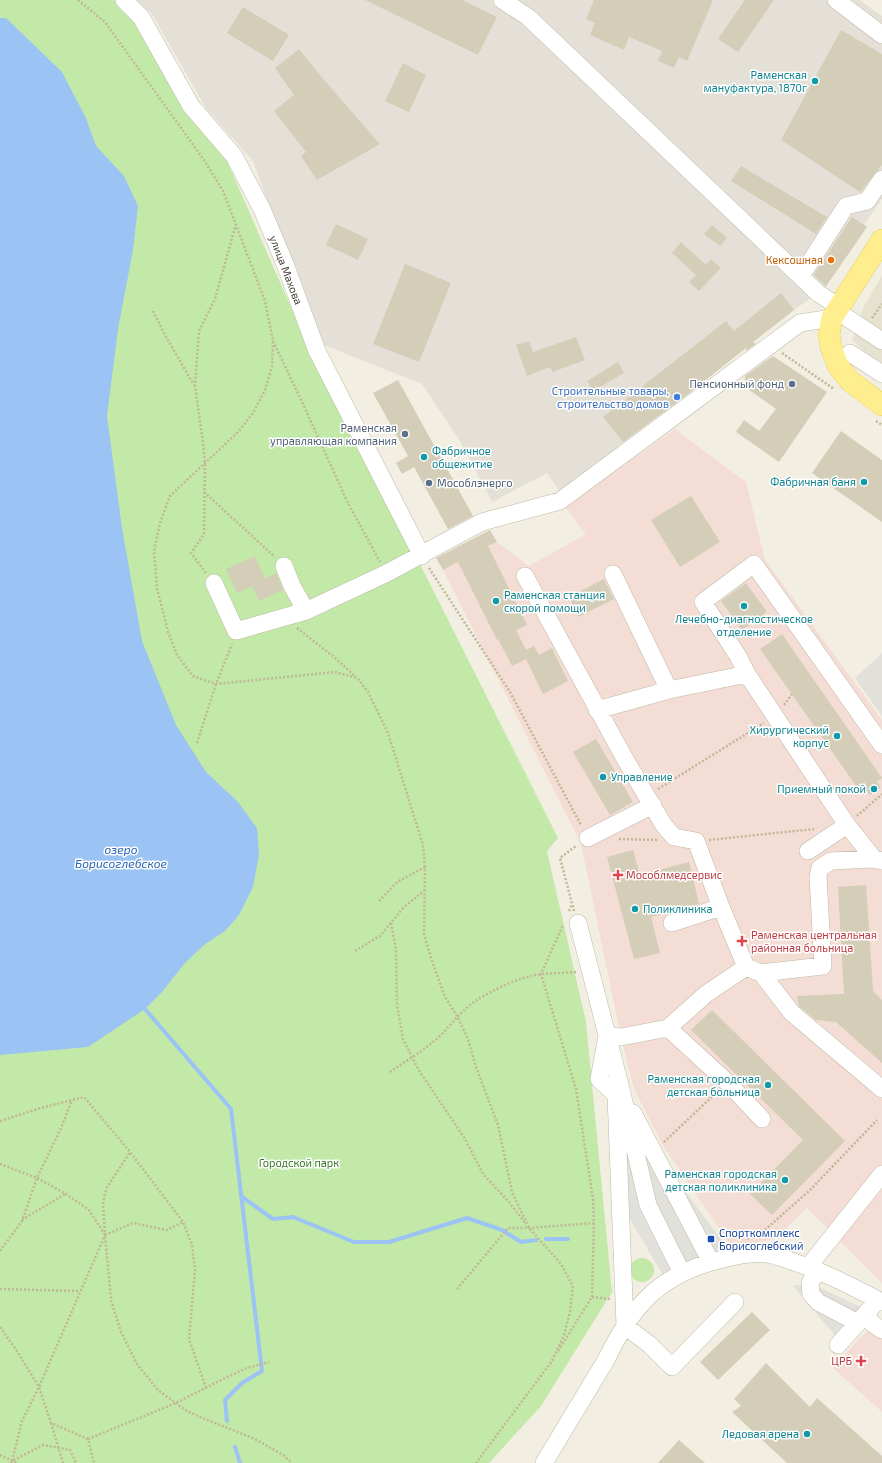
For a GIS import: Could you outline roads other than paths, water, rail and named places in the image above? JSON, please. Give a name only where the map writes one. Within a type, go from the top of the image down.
[{"type":"main road","points":[[879,413],[838,366],[829,335],[836,312],[882,240]]},
{"type":"street","name":"улица Махова","points":[[124,0],[141,17],[191,106],[234,156],[262,209],[285,264],[317,351],[422,556]]},
{"type":"street","points":[[502,0],[528,17],[801,276],[836,312],[882,341]]},
{"type":"street","points":[[836,0],[882,35]]},
{"type":"street","points":[[801,276],[846,206],[867,201],[882,179]]},
{"type":"street","points":[[214,583],[236,631],[306,612],[422,556],[482,522],[560,500],[800,323],[836,312]]},
{"type":"street","points":[[850,353],[882,374]]},
{"type":"street","points":[[880,863],[847,825],[746,674],[738,656],[703,602],[754,564],[882,745]]},
{"type":"street","points":[[284,566],[292,586],[306,612]]},
{"type":"street","points":[[613,574],[669,690]]},
{"type":"street","points":[[525,576],[597,710],[663,824],[674,837],[696,841],[721,907],[754,970],[792,1013],[882,1089]]},
{"type":"street","points":[[597,710],[669,690],[746,674]]},
{"type":"street","points":[[588,838],[650,800]]},
{"type":"street","points":[[808,852],[847,825]]},
{"type":"street","points":[[607,1036],[621,1037],[668,1028],[706,994],[754,970],[822,966],[818,878],[820,868],[831,861],[880,863]]},
{"type":"street","points":[[672,923],[721,907]]},
{"type":"street","points":[[578,923],[620,1086],[648,1205],[682,1273]]},
{"type":"street","points":[[668,1028],[728,1083],[762,1118]]},
{"type":"street","points":[[607,1036],[598,1079],[616,1095],[625,1326]]},
{"type":"street","points":[[620,1086],[711,1262]]},
{"type":"street","points":[[882,1174],[812,1268],[810,1283],[811,1294],[818,1302],[862,1319],[882,1330]]},
{"type":"street","points":[[544,1463],[636,1308],[664,1282],[682,1273],[732,1256],[766,1254],[812,1268],[880,1301],[838,1345]]},
{"type":"street","points":[[625,1326],[650,1345],[672,1366],[735,1302]]},
{"type":"water","name":"озеро Борисоглебское","points":[[0,18],[6,18],[62,72],[86,118],[96,146],[124,176],[138,206],[133,250],[118,329],[107,416],[122,528],[142,641],[176,725],[206,772],[238,802],[257,828],[259,855],[253,887],[239,915],[225,931],[204,945],[185,963],[161,993],[145,1009],[88,1047],[0,1055]]},
{"type":"waterway","points":[[145,1009],[231,1109],[262,1371],[242,1383],[225,1400],[227,1421]]},
{"type":"waterway","points":[[242,1197],[273,1219],[293,1217],[354,1242],[389,1242],[467,1218],[502,1230],[521,1242],[536,1240]]},
{"type":"waterway","points":[[546,1239],[568,1239]]},
{"type":"waterway","points":[[235,1447],[240,1463]]},
{"type":"place","name":"Раменская мануфактура, 1870г","points":[[815,81]]},
{"type":"place","name":"Кексошная","points":[[831,260]]},
{"type":"place","name":"Пенсионный фонд","points":[[792,384]]},
{"type":"place","name":"Строительные товары, строительство домов","points":[[677,397]]},
{"type":"place","name":"Раменская управляющая компания","points":[[405,434]]},
{"type":"place","name":"Фабричное общежитие","points":[[424,457]]},
{"type":"place","name":"Фабричная баня","points":[[864,482]]},
{"type":"place","name":"Мособлэнерго","points":[[429,483]]},
{"type":"place","name":"Раменская станция скорой помощи","points":[[496,601]]},
{"type":"place","name":"Лечебно-диагностическое отделение","points":[[744,606]]},
{"type":"place","name":"Хирургический корпус","points":[[837,736]]},
{"type":"place","name":"Управление","points":[[603,777]]},
{"type":"place","name":"Приемный покой","points":[[874,789]]},
{"type":"place","name":"Мособлмедсервис","points":[[618,875]]},
{"type":"place","name":"Поликлиника","points":[[635,909]]},
{"type":"place","name":"Раменская центральная районная больница","points":[[742,941]]},
{"type":"place","name":"Раменская городская детская больница","points":[[768,1085]]},
{"type":"place","name":"Раменская городская детская поликлиника","points":[[785,1180]]},
{"type":"place","name":"Спорткомплекс Борисоглебский","points":[[711,1239]]},
{"type":"place","name":"ЦРБ","points":[[861,1361]]},
{"type":"place","name":"Ледовая арена","points":[[807,1434]]},
{"type":"park label","name":"Городской парк","points":[[299,1163]]}]
